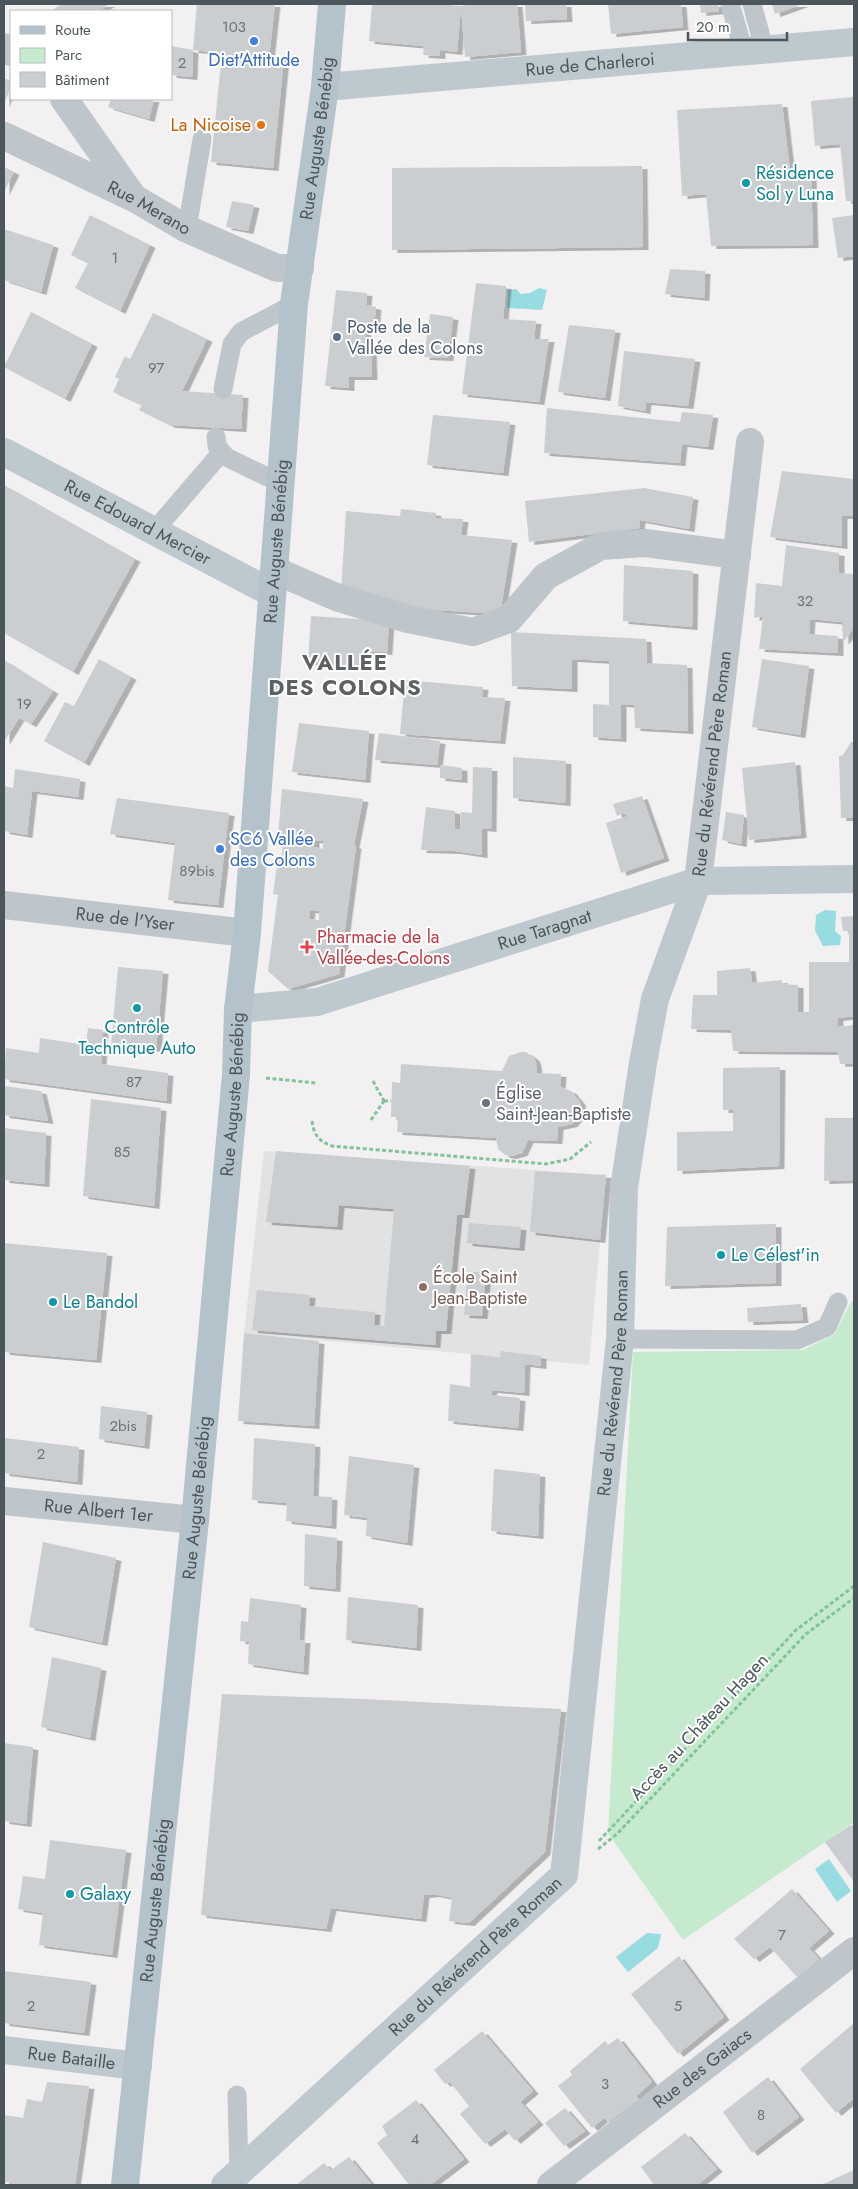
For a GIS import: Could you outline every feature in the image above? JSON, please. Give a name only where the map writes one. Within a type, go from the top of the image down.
[{"type":"main road","name":"Rue Auguste Bénébig","points":[[125,2185],[194,1520],[236,1075],[238,1009],[247,934],[294,304],[325,87],[332,4]]},
{"type":"street","name":"Rue de Charleroi","points":[[325,87],[854,42]]},
{"type":"street","points":[[65,100],[134,198]]},
{"type":"street","name":"Rue Merano","points":[[4,136],[134,198],[187,229],[277,268],[300,268]]},
{"type":"street","name":"Rue du Révérend Père Roman","points":[[236,2180],[564,1875],[620,1339],[624,1188],[642,1063],[655,999],[698,882],[750,442]]},
{"type":"street","name":"Rue Edouard Mercier","points":[[4,452],[154,531],[273,581]]},
{"type":"street","points":[[273,581],[408,620],[473,632],[509,620],[546,576],[601,546],[645,543],[737,555]]},
{"type":"street","name":"Rue Taragnat","points":[[238,1009],[317,1002],[698,882],[854,880]]},
{"type":"street","name":"Rue de l'Yser","points":[[4,905],[247,934]]},
{"type":"street","name":"Rue Albert 1er","points":[[4,1501],[194,1520]]},
{"type":"street","name":"Rue des Gaiacs","points":[[551,2185],[854,1951]]},
{"type":"street","name":"Rue Bataille","points":[[4,2050],[138,2066]]},
{"type":"lane","points":[[730,4],[754,52]]},
{"type":"lane","points":[[752,4],[754,52]]},
{"type":"lane","points":[[187,229],[202,140]]},
{"type":"lane","points":[[223,389],[232,344],[241,332],[294,304]]},
{"type":"lane","points":[[154,531],[219,445],[280,483]]},
{"type":"lane","points":[[620,1339],[797,1340],[827,1327],[838,1302]]},
{"type":"lane","points":[[236,2180],[237,2095]]},
{"type":"path","points":[[236,1075],[316,1083]]},
{"type":"path","points":[[373,1081],[384,1101]]},
{"type":"path","points":[[371,1120],[384,1101],[391,1100]]},
{"type":"path","points":[[312,1122],[314,1134],[322,1142],[332,1146],[546,1164],[570,1159],[591,1142]]},
{"type":"path","points":[[564,1875],[608,1833],[796,1630],[854,1586]]},
{"type":"path","name":"Accès au Château Hagen","points":[[564,1875],[617,1834],[806,1634],[854,1598]]},
{"type":"shaded area","name":"École Saint Jean-Baptiste","points":[[264,1151],[606,1175],[589,1365],[244,1333]]},
{"type":"green space","points":[[851,1302],[854,1302],[854,1822],[683,1940],[608,1833],[633,1352],[803,1350],[834,1335]]},
{"type":"water","points":[[539,288],[547,290],[542,310],[507,308],[508,290],[516,289],[521,294],[530,293]]},
{"type":"water","points":[[825,910],[836,911],[835,931],[841,936],[840,945],[823,946],[815,931],[816,915]]},
{"type":"water","points":[[829,1859],[851,1891],[837,1902],[815,1869]]},
{"type":"water","points":[[647,1933],[661,1934],[658,1948],[628,1972],[616,1957]]},
{"type":"building","points":[[61,4],[109,4],[100,10],[52,10]]},
{"type":"building","points":[[197,4],[275,4],[269,57],[284,58],[273,168],[211,162],[222,53],[193,50]]},
{"type":"building","points":[[372,4],[461,6],[457,52],[440,50],[440,56],[423,55],[424,46],[369,41]]},
{"type":"building","points":[[471,4],[517,4],[521,52],[465,57],[461,6]]},
{"type":"building","points":[[525,4],[566,4],[567,19],[526,21]]},
{"type":"building","points":[[608,4],[681,4],[683,27],[611,34]]},
{"type":"building","points":[[700,4],[718,4],[719,11],[701,13]]},
{"type":"building","points":[[772,4],[803,4],[775,14]]},
{"type":"building","points":[[172,46],[193,50],[192,77],[172,75]]},
{"type":"building","points":[[4,78],[10,81],[10,89],[4,104]]},
{"type":"building","points":[[853,97],[854,201],[846,201],[840,144],[815,146],[811,101]]},
{"type":"building","points":[[111,100],[154,100],[149,119],[108,107]]},
{"type":"building","name":"Résidence Sol y Luna","points":[[782,104],[790,171],[811,173],[813,245],[711,246],[706,194],[682,196],[677,110]]},
{"type":"building","points":[[642,166],[643,247],[392,250],[392,168]]},
{"type":"building","points":[[4,167],[14,172],[4,192]]},
{"type":"building","points":[[232,201],[254,205],[248,231],[226,227]]},
{"type":"building","points":[[90,215],[150,245],[120,311],[75,288],[88,263],[71,255]]},
{"type":"building","points":[[854,215],[854,256],[838,258],[832,218]]},
{"type":"building","points":[[4,229],[53,245],[41,292],[4,280]]},
{"type":"building","points":[[670,269],[705,271],[704,298],[665,294]]},
{"type":"building","points":[[476,283],[506,286],[503,319],[536,321],[534,339],[549,339],[539,402],[462,394]]},
{"type":"building","points":[[336,290],[367,293],[366,305],[376,307],[374,327],[366,326],[365,340],[371,341],[372,377],[349,377],[349,388],[325,386]]},
{"type":"building","points":[[31,312],[92,344],[65,399],[4,367]]},
{"type":"building","points":[[153,313],[207,339],[182,391],[243,395],[241,429],[170,425],[139,410],[142,405],[113,392],[119,379],[115,377],[125,356],[130,359]]},
{"type":"building","points":[[430,314],[453,317],[448,358],[424,357]]},
{"type":"building","points":[[569,325],[615,330],[605,398],[558,392]]},
{"type":"building","points":[[624,351],[695,359],[688,406],[646,402],[645,411],[618,406]]},
{"type":"building","points":[[547,408],[680,422],[682,412],[713,415],[708,447],[682,444],[680,463],[544,453]]},
{"type":"building","points":[[433,415],[510,422],[503,473],[427,465]]},
{"type":"building","points":[[782,471],[854,479],[854,516],[842,516],[842,546],[770,537]]},
{"type":"building","points":[[4,485],[135,559],[73,672],[4,633]]},
{"type":"building","points":[[644,488],[693,497],[689,529],[640,520],[639,528],[529,542],[525,501]]},
{"type":"building","points":[[401,509],[436,513],[436,518],[463,519],[461,535],[512,540],[500,614],[390,607],[389,598],[341,592],[346,511],[400,516]]},
{"type":"building","points":[[786,545],[839,553],[839,573],[854,574],[854,628],[843,642],[842,622],[810,619],[809,634],[838,636],[838,653],[759,649],[763,616],[754,618],[756,583],[782,586]]},
{"type":"building","points":[[624,565],[693,571],[692,627],[623,621]]},
{"type":"building","points":[[311,616],[389,621],[387,652],[368,651],[365,667],[308,662]]},
{"type":"building","points":[[511,632],[646,639],[647,663],[687,665],[688,731],[635,728],[634,705],[621,704],[621,739],[593,737],[593,704],[609,705],[609,661],[572,659],[572,689],[512,686]]},
{"type":"building","points":[[99,659],[131,677],[84,763],[44,741],[65,702],[74,706]]},
{"type":"building","points":[[762,659],[809,666],[800,735],[752,727]]},
{"type":"building","points":[[4,660],[53,691],[31,724],[19,718],[4,742]]},
{"type":"building","points":[[405,680],[483,687],[482,697],[505,698],[500,741],[400,734]]},
{"type":"building","points":[[299,723],[369,731],[365,780],[292,772]]},
{"type":"building","points":[[379,733],[440,741],[437,765],[375,760]]},
{"type":"building","points":[[851,742],[854,742],[854,818],[841,818],[839,756],[843,755]]},
{"type":"building","points":[[513,757],[566,761],[565,803],[513,798]]},
{"type":"building","points":[[795,762],[801,835],[749,840],[742,768]]},
{"type":"building","points":[[440,765],[462,768],[462,780],[440,778]]},
{"type":"building","points":[[473,767],[492,768],[491,829],[482,828],[482,855],[455,851],[421,850],[426,807],[455,811],[455,829],[460,829],[461,812],[472,813]]},
{"type":"building","points":[[15,769],[80,779],[78,797],[32,791],[27,835],[4,831],[4,786],[13,788]]},
{"type":"building","points":[[282,789],[363,799],[354,845],[356,846],[339,974],[288,989],[268,971],[278,895],[273,894],[278,859],[281,860],[284,836],[278,836]],"holes":[[[314,840],[323,841],[323,849],[314,847]],[[310,910],[319,911],[319,920],[309,919]]]},
{"type":"building","points":[[642,796],[664,858],[621,873],[606,823],[628,816],[624,813],[617,816],[613,804]]},
{"type":"building","points":[[117,798],[229,813],[218,905],[168,900],[175,843],[110,834]]},
{"type":"building","points":[[726,812],[744,815],[741,844],[722,840]]},
{"type":"building","points":[[854,916],[854,1016],[838,1018],[838,1027],[854,1025],[854,1063],[840,1064],[838,1052],[733,1051],[731,1030],[691,1029],[693,995],[717,995],[717,971],[750,968],[752,983],[782,980],[782,984],[798,985],[798,1012],[809,1012],[809,962],[849,962],[849,931],[843,931],[841,917]]},
{"type":"building","name":"Contrôle Technique Auto","points":[[118,967],[163,971],[156,1049],[111,1046]]},
{"type":"building","points":[[88,1028],[103,1030],[101,1064],[168,1073],[166,1101],[4,1079],[6,1048],[39,1053],[40,1038],[86,1045]]},
{"type":"building","name":"Église Saint-Jean-Baptiste","points":[[526,1052],[534,1058],[537,1073],[561,1074],[560,1087],[571,1091],[580,1102],[581,1110],[572,1124],[558,1127],[557,1141],[528,1140],[522,1153],[511,1156],[505,1155],[498,1149],[496,1138],[397,1132],[398,1117],[391,1117],[392,1082],[400,1083],[401,1064],[502,1071],[509,1056]]},
{"type":"building","points":[[780,1067],[779,1166],[677,1171],[677,1132],[733,1131],[733,1110],[723,1110],[723,1068]]},
{"type":"building","points":[[4,1086],[41,1091],[48,1121],[4,1115]]},
{"type":"building","points":[[91,1099],[161,1108],[154,1206],[83,1196]]},
{"type":"building","points":[[825,1118],[854,1118],[854,1180],[824,1181]]},
{"type":"building","points":[[4,1128],[46,1133],[44,1184],[4,1180]]},
{"type":"building","points":[[276,1151],[470,1166],[464,1215],[457,1215],[446,1331],[436,1331],[435,1345],[252,1330],[257,1290],[310,1295],[309,1306],[375,1312],[374,1325],[384,1326],[394,1209],[339,1205],[337,1227],[266,1222]]},
{"type":"building","points":[[535,1171],[606,1175],[600,1240],[530,1232]]},
{"type":"building","points":[[469,1223],[521,1227],[519,1248],[467,1243]]},
{"type":"building","name":"Le Célest'in","points":[[776,1224],[776,1283],[665,1286],[667,1227]]},
{"type":"building","name":"Le Bandol","points":[[4,1243],[107,1253],[96,1360],[4,1352]]},
{"type":"building","points":[[468,1272],[486,1272],[482,1316],[464,1315]]},
{"type":"building","points":[[801,1304],[803,1320],[748,1322],[747,1308]]},
{"type":"building","points":[[244,1333],[319,1341],[314,1426],[238,1421]]},
{"type":"building","points":[[501,1351],[541,1356],[541,1366],[525,1364],[524,1393],[492,1390],[491,1395],[520,1398],[518,1428],[448,1421],[450,1384],[470,1387],[471,1354],[500,1357]]},
{"type":"building","points":[[101,1406],[147,1412],[144,1446],[99,1439]]},
{"type":"building","points":[[5,1438],[79,1447],[77,1482],[4,1473]]},
{"type":"building","points":[[254,1438],[315,1444],[313,1496],[332,1497],[331,1526],[286,1521],[287,1503],[252,1500]]},
{"type":"building","points":[[349,1456],[414,1465],[407,1543],[366,1536],[367,1518],[344,1515]]},
{"type":"building","points":[[494,1469],[540,1474],[538,1536],[491,1531]]},
{"type":"building","points":[[305,1534],[337,1538],[335,1589],[304,1586]]},
{"type":"building","points":[[43,1542],[116,1558],[102,1643],[29,1627]]},
{"type":"building","points":[[348,1597],[418,1605],[416,1648],[346,1640]]},
{"type":"building","points":[[250,1598],[301,1605],[299,1640],[305,1640],[303,1672],[248,1664],[249,1642],[240,1641],[241,1621],[248,1622]]},
{"type":"building","points":[[52,1657],[101,1668],[90,1738],[41,1727]]},
{"type":"building","points":[[222,1694],[561,1709],[545,1852],[469,1923],[449,1921],[452,1898],[434,1894],[424,1895],[421,1919],[331,1908],[326,1929],[201,1915]]},
{"type":"building","points":[[4,1743],[33,1747],[26,1824],[4,1821]]},
{"type":"building","points":[[851,1825],[854,1826],[854,1882],[825,1842]]},
{"type":"building","name":"Galaxy","points":[[50,1840],[126,1850],[112,1955],[39,1945],[43,1913],[18,1909],[23,1876],[45,1879]]},
{"type":"building","points":[[792,1889],[829,1931],[809,1948],[819,1959],[797,1977],[770,1947],[754,1959],[734,1939]]},
{"type":"building","points":[[679,1956],[724,2017],[678,2054],[631,1994]]},
{"type":"building","points":[[4,1971],[91,1982],[84,2033],[4,2023]]},
{"type":"building","points":[[854,2023],[854,2098],[836,2113],[800,2069]]},
{"type":"building","points":[[482,2031],[533,2091],[520,2102],[538,2122],[515,2141],[505,2129],[485,2144],[460,2114],[469,2106],[450,2082],[445,2084],[434,2070]]},
{"type":"building","points":[[618,2038],[652,2082],[636,2096],[639,2099],[608,2122],[604,2118],[592,2128],[558,2086],[572,2075],[570,2071],[605,2041],[608,2045]]},
{"type":"building","points":[[768,2077],[799,2117],[752,2153],[723,2112]]},
{"type":"building","points":[[47,2082],[89,2086],[75,2185],[24,2185],[4,2182],[4,2115],[23,2118],[27,2099],[42,2102]]},
{"type":"building","points":[[416,2100],[464,2159],[430,2185],[422,2183],[409,2185],[377,2143],[387,2135],[382,2126]]},
{"type":"building","points":[[565,2108],[585,2131],[564,2146],[545,2123]]},
{"type":"building","points":[[685,2133],[717,2169],[697,2185],[654,2185],[641,2167]]},
{"type":"building","points":[[349,2157],[372,2185],[296,2185],[324,2163],[331,2170]]},
{"type":"building","points":[[854,2170],[854,2185],[821,2185]]},
{"type":"place","name":"Diet'Attitude","points":[[254,41]]},
{"type":"place","name":"La Nicoise","points":[[261,125]]},
{"type":"place","name":"Résidence Sol y Luna","points":[[746,183]]},
{"type":"place","name":"Poste de la Vallée des Colons","points":[[337,337]]},
{"type":"place","name":"SC6 Vallée des Colons","points":[[220,849]]},
{"type":"place","name":"Pharmacie de la Vallée-des-Colons","points":[[307,947]]},
{"type":"place","name":"Contrôle Technique Auto","points":[[137,1008]]},
{"type":"place","name":"Église Saint-Jean-Baptiste","points":[[486,1103]]},
{"type":"place","name":"Le Célest'in","points":[[721,1255]]},
{"type":"place","name":"École Saint Jean-Baptiste","points":[[423,1287]]},
{"type":"place","name":"Le Bandol","points":[[53,1302]]},
{"type":"place","name":"Galaxy","points":[[70,1894]]},
{"type":"district","name":"VALLÉE DES COLONS","points":[[345,674]]}]
